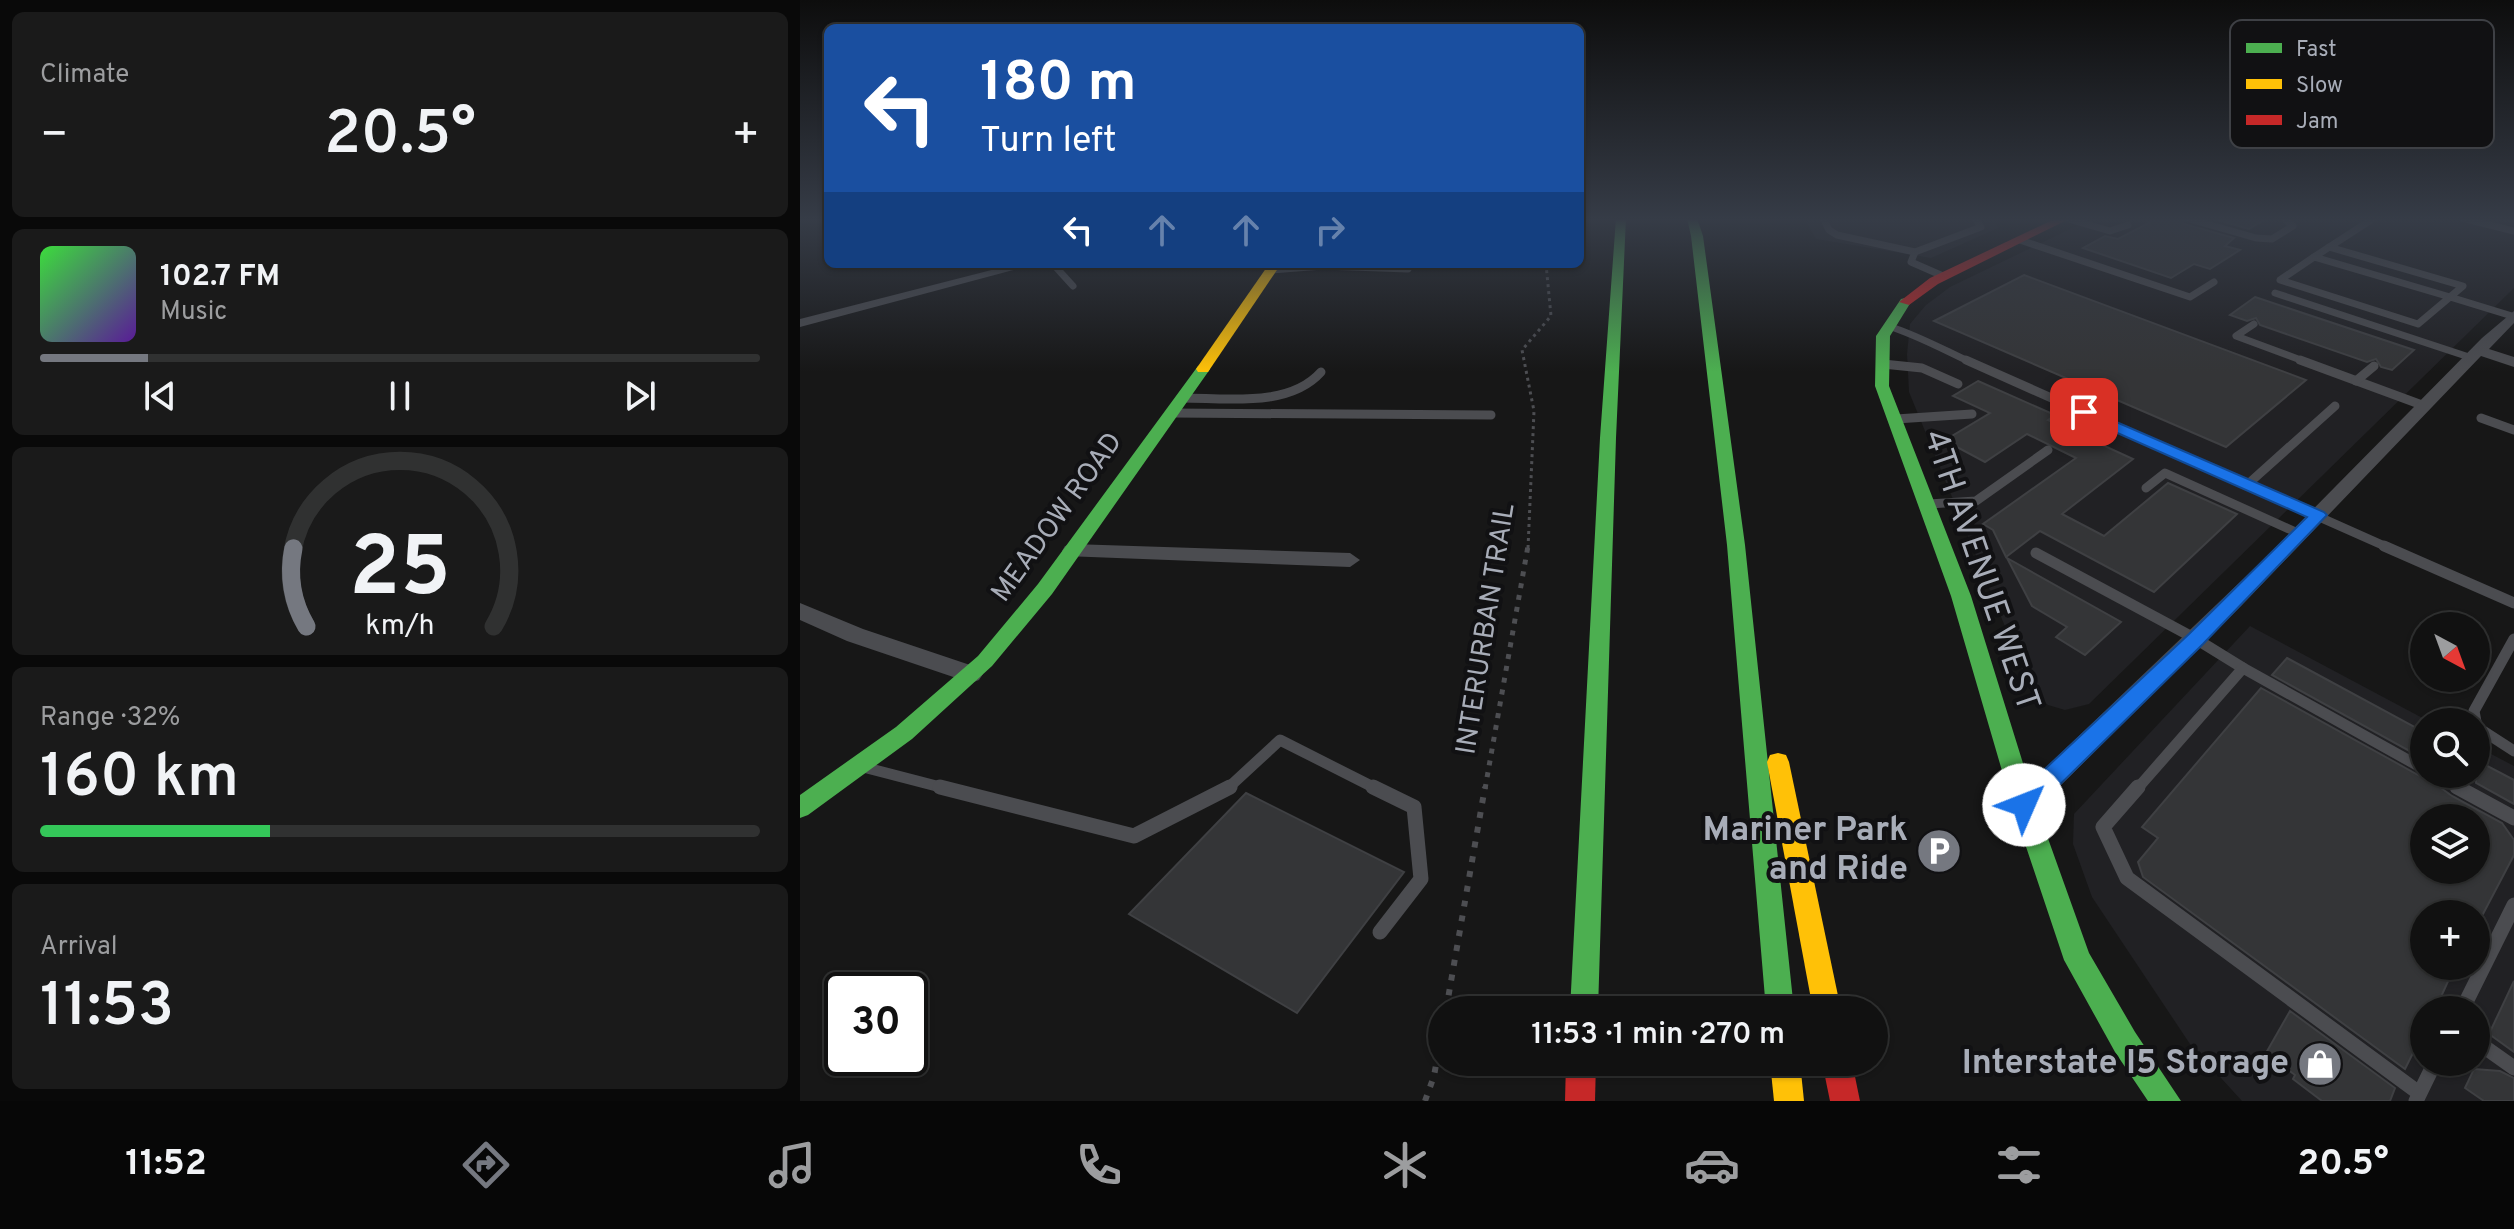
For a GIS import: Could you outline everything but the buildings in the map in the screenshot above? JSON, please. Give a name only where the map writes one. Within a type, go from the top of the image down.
[{"type":"main road","name":"MEADOW ROAD","points":[[800,808],[857,770],[971,674],[1002,641],[1072,551],[1271,269]]},
{"type":"main road","points":[[1585,996],[1607,454],[1618,269]]},
{"type":"main road","points":[[1701,269],[1736,545],[1779,996]]},
{"type":"main road","points":[[1890,322],[1908,297],[1957,269]]},
{"type":"main road","name":"4TH AVENUE WEST","points":[[1890,322],[1883,336],[1882,386],[1961,596],[2024,805],[2078,960],[2125,1042],[2166,1101]]},
{"type":"main road","points":[[1736,545],[1824,996]]},
{"type":"main road","points":[[1580,1101],[1581,1076]]},
{"type":"main road","points":[[1786,1076],[1789,1101]]},
{"type":"main road","points":[[1840,1076],[1845,1101]]},
{"type":"street","points":[[800,323],[1009,269]]},
{"type":"street","points":[[2024,805],[2196,639],[2513,315]]},
{"type":"street","points":[[2476,355],[2514,362]]},
{"type":"street","points":[[1072,551],[1350,560]]},
{"type":"street","points":[[800,611],[855,635],[971,674]]},
{"type":"lane","points":[[1058,269],[1073,286]]},
{"type":"lane","points":[[1928,269],[1943,276]]},
{"type":"lane","points":[[2108,269],[2190,297],[2214,282]]},
{"type":"lane","points":[[2296,269],[2280,280],[2418,324],[2463,286],[2406,269]]},
{"type":"lane","points":[[2356,269],[2513,315]]},
{"type":"lane","points":[[2275,293],[2476,355]]},
{"type":"lane","points":[[1890,322],[1923,337],[1930,344],[2514,603]]},
{"type":"lane","points":[[2254,324],[2236,336],[2422,405]]},
{"type":"lane","points":[[1881,364],[1922,368],[1958,384]]},
{"type":"lane","points":[[2356,381],[2374,366]]},
{"type":"lane","points":[[1175,406],[1295,392],[1315,382],[1321,372]]},
{"type":"lane","points":[[1175,406],[1491,415]]},
{"type":"lane","points":[[2248,484],[2335,406]]},
{"type":"lane","points":[[1894,419],[1972,414]]},
{"type":"lane","points":[[2481,418],[2514,430]]},
{"type":"lane","points":[[1927,504],[1976,501],[2048,450]]},
{"type":"lane","points":[[2146,488],[2165,473],[2300,534]]},
{"type":"lane","points":[[2036,553],[2196,639],[2410,761]]},
{"type":"lane","points":[[2514,639],[2474,711],[2477,727],[2514,751]]},
{"type":"lane","points":[[2243,668],[2103,827],[2127,878],[2418,1097],[2428,1076]]},
{"type":"lane","points":[[857,770],[1134,836],[1225,791],[1280,740],[1414,807],[1421,879],[1380,932]]},
{"type":"lane","points":[[2459,788],[2514,818]]},
{"type":"lane","points":[[2469,996],[2514,905]]},
{"type":"lane","points":[[2490,1051],[2514,1068]]},
{"type":"path","name":"INTERURBAN TRAIL","points":[[1448,996],[1528,546],[1534,411],[1522,350],[1551,316],[1547,269]]},
{"type":"path","points":[[1425,1101],[1434,1076]]},
{"type":"shaded area","points":[[1987,269],[2514,269],[2514,288],[2089,704],[2065,710],[2048,705],[2031,690],[1909,392],[1907,354],[1910,324],[1926,305],[1950,287]]},
{"type":"shaded area","points":[[2250,626],[2410,711],[2410,788],[2490,788],[2490,753],[2514,766],[2514,1101],[2242,1101],[2190,1044],[2092,897],[2073,844],[2074,814]]},
{"type":"traffic: fast","points":[[1585,996],[1618,269]]},
{"type":"traffic: fast","points":[[1701,269],[1736,545],[1779,996]]},
{"type":"traffic: fast","points":[[1905,302],[1883,336],[1882,386],[1961,596],[2024,805],[2078,960],[2125,1042],[2166,1101]]},
{"type":"traffic: fast","points":[[800,808],[904,733],[985,661],[1045,589],[1203,369]]},
{"type":"traffic: slow","points":[[1203,369],[1271,269]]},
{"type":"traffic: slow","points":[[1778,762],[1824,996]]},
{"type":"traffic: slow","points":[[1786,1076],[1789,1101]]},
{"type":"traffic: jam","points":[[1905,302],[1934,281],[1958,269]]},
{"type":"traffic: jam","points":[[1580,1101],[1581,1076]]},
{"type":"traffic: jam","points":[[1840,1076],[1845,1101]]},
{"type":"place","name":"Mariner Park and Ride","points":[[1939,851]]},
{"type":"place","name":"Interstate I5 Storage","points":[[2320,1064]]},
{"type":"route","points":[[2024,805],[2196,639],[2318,515],[2084,412]]}]
